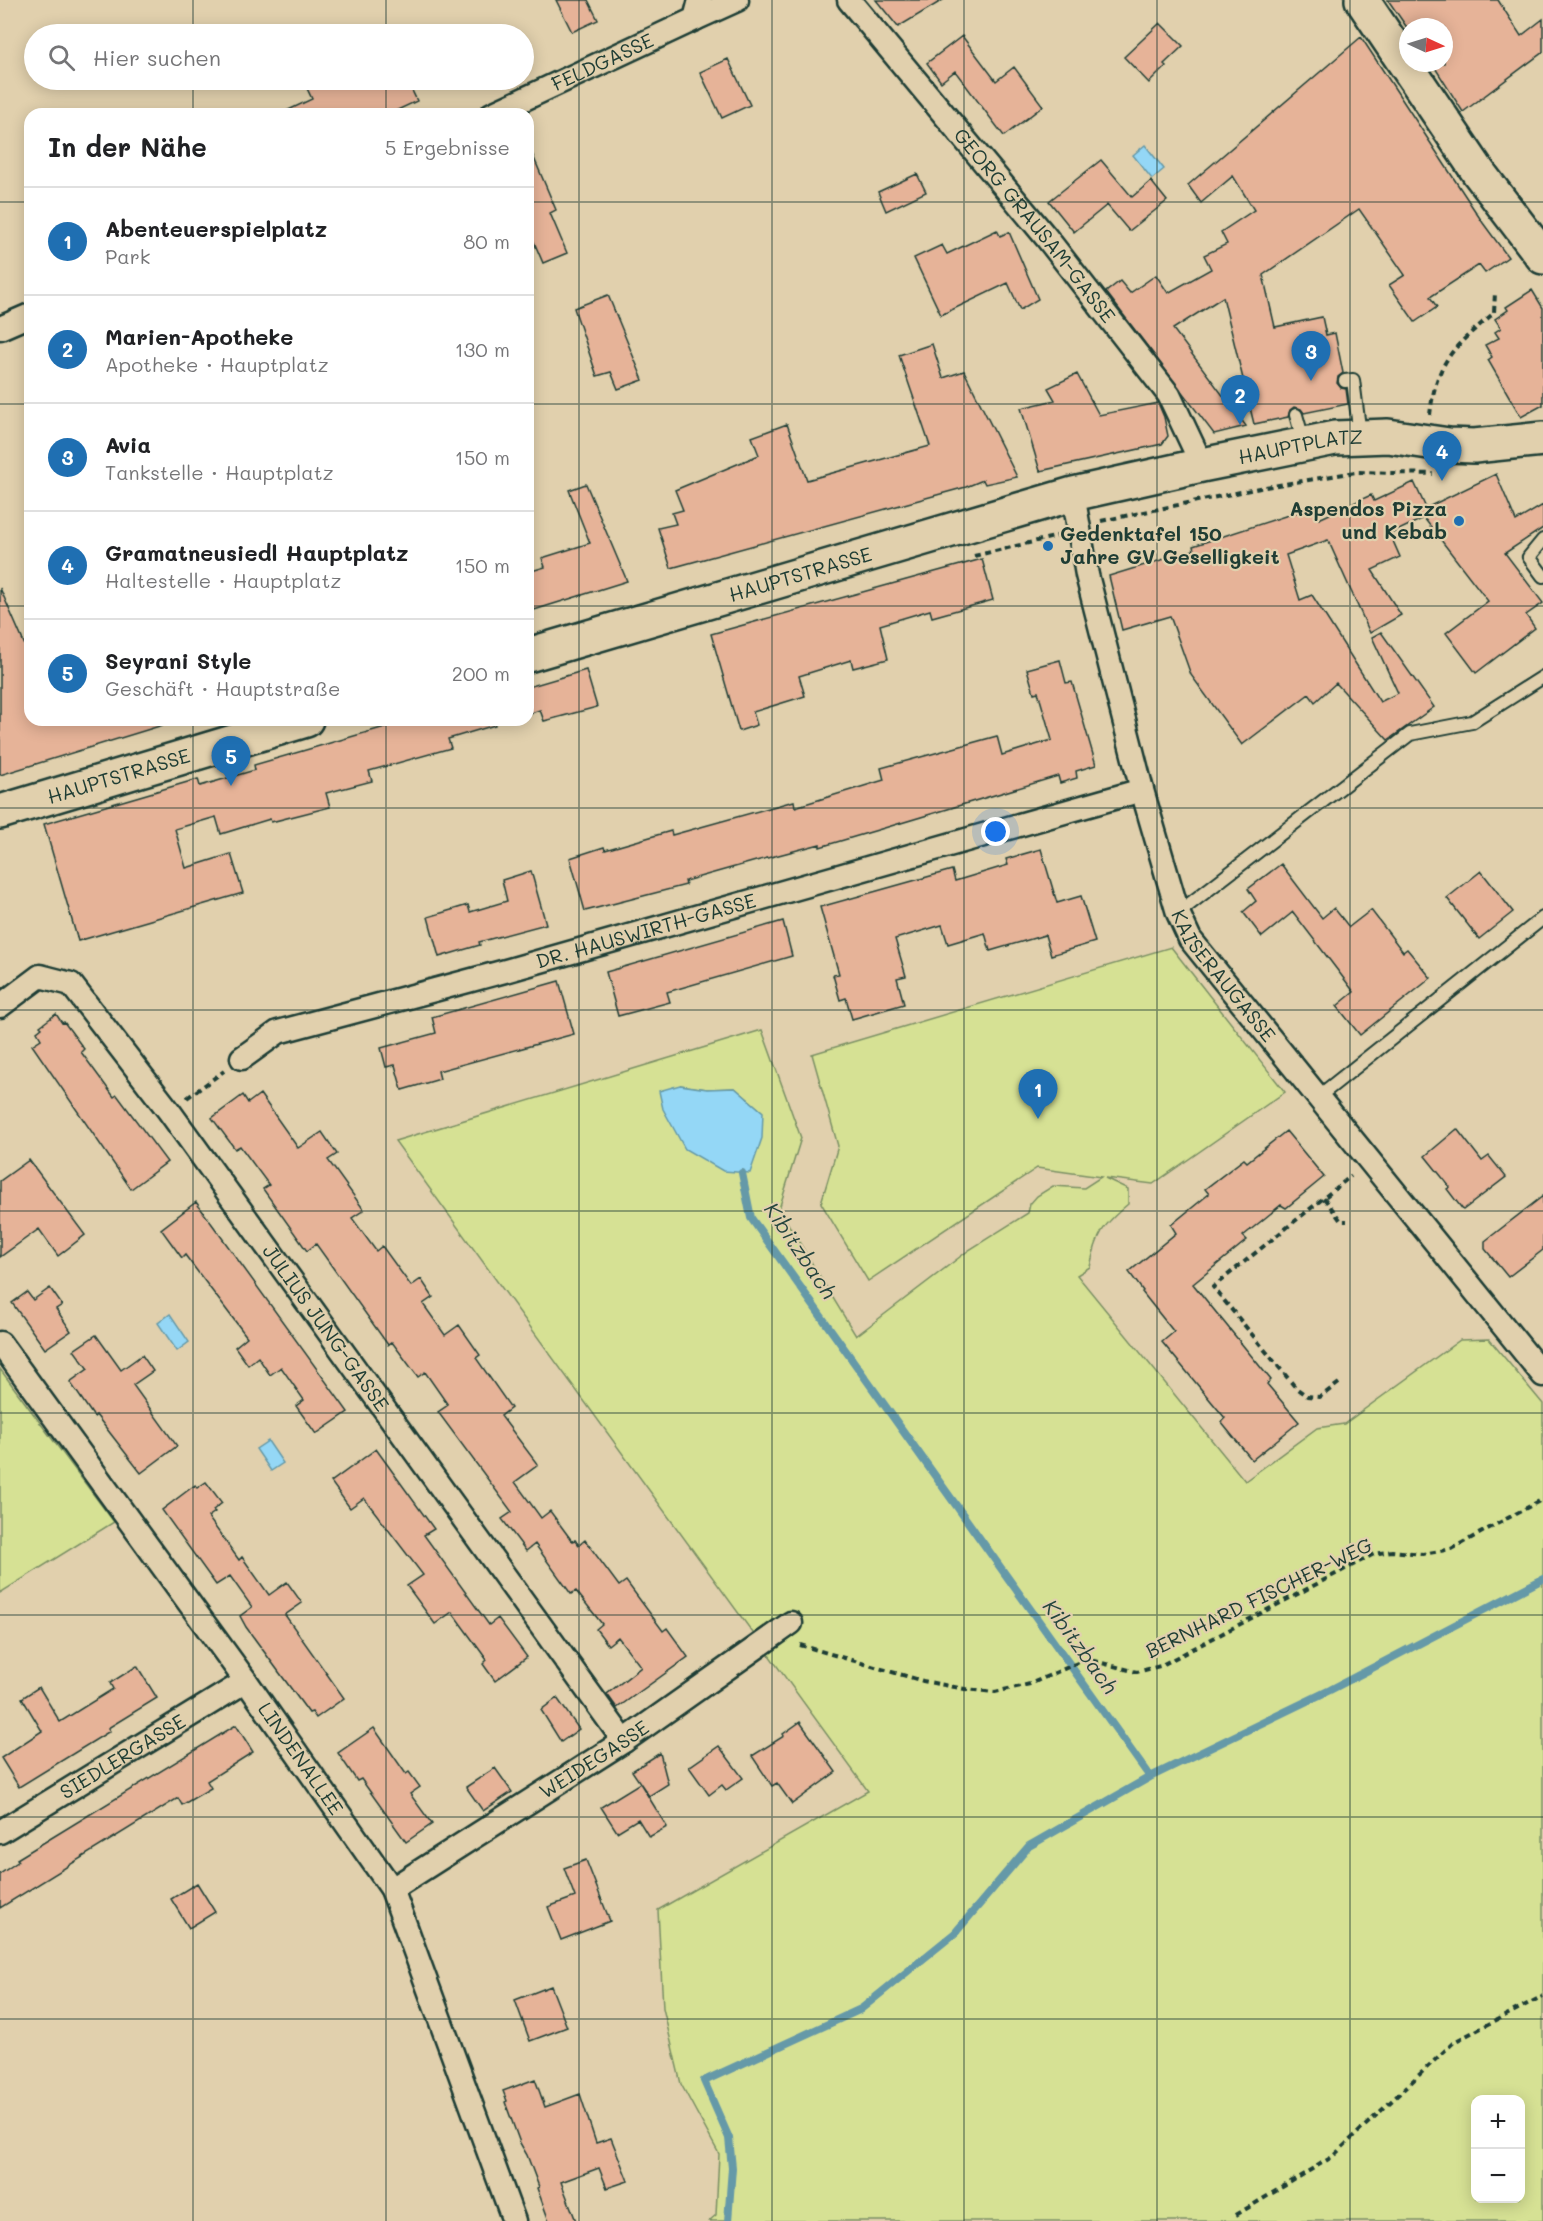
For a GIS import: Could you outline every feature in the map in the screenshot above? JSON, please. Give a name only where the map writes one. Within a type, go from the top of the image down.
[{"type":"main road","points":[[1362,0],[1479,173],[1543,257]]},
{"type":"main road","name":"HAUPTPLATZ","points":[[1073,494],[1202,465],[1300,430],[1335,438],[1388,436],[1474,446],[1540,438]]},
{"type":"main road","name":"HAUPTSTRASSE","points":[[534,652],[1073,494]]},
{"type":"main road","name":"HAUPTSTRASSE","points":[[0,812],[286,726]]},
{"type":"street","name":"FELDGASSE","points":[[504,108],[697,10],[737,0]]},
{"type":"street","name":"GEORG GRAUSAM-GASSE","points":[[849,0],[1046,237],[1169,395],[1202,465]]},
{"type":"street","points":[[0,328],[24,318]]},
{"type":"street","name":"KAISERAUGASSE","points":[[1073,494],[1086,575],[1142,790],[1178,913],[1190,939],[1543,1375]]},
{"type":"street","name":"DR. HAUSWIRTH-GASSE","points":[[242,1059],[278,1032],[509,970],[1142,790]]},
{"type":"street","name":"JULIUS JUNG-GASSE","points":[[0,1006],[40,976],[71,984],[169,1111],[624,1741]]},
{"type":"street","name":"LINDENALLEE","points":[[0,1343],[246,1681],[392,1889],[514,2221]]},
{"type":"street","name":"WEIDEGASSE","points":[[392,1889],[624,1741],[773,1638],[791,1623]]},
{"type":"street","name":"SIEDLERGASSE","points":[[0,1832],[246,1681]]},
{"type":"lane","points":[[1345,381],[1353,380],[1360,436]]},
{"type":"lane","points":[[1543,540],[1529,556],[1543,576]]},
{"type":"lane","points":[[1178,913],[1410,734],[1472,722],[1543,677]]},
{"type":"lane","points":[[1318,1097],[1543,918]]},
{"type":"path","points":[[1427,442],[1433,394],[1440,369],[1459,343],[1494,313],[1495,292]]},
{"type":"path","points":[[1061,547],[1058,536],[1078,526],[1260,488],[1356,472],[1444,474]]},
{"type":"path","points":[[169,1111],[242,1059]]},
{"type":"path","points":[[1339,1383],[1320,1397],[1307,1396],[1296,1388],[1213,1287],[1370,1161]]},
{"type":"path","points":[[1324,1198],[1341,1221],[1347,1221]]},
{"type":"path","name":"BERNHARD FISCHER-WEG","points":[[773,1638],[923,1681],[994,1692],[1030,1684],[1082,1661],[1094,1661],[1137,1672],[1160,1666],[1374,1554],[1392,1551],[1423,1554],[1451,1549],[1543,1499]]},
{"type":"path","points":[[1236,2215],[1332,2157],[1454,2042],[1543,1996]]},
{"type":"green space","points":[[1171,947],[1285,1092],[1153,1184],[1105,1178],[1128,1189],[1128,1204],[1112,1218],[1102,1231],[1095,1246],[1090,1267],[1077,1275],[1245,1481],[1317,1428],[1344,1424],[1460,1340],[1489,1339],[1543,1404],[1543,2221],[709,2221],[716,2215],[719,2154],[681,2084],[663,2008],[658,1910],[868,1791],[395,1141],[762,1030],[801,1138],[779,1209],[856,1336],[969,1250],[1028,1213],[1030,1204],[1037,1196],[1053,1186],[1084,1188],[1101,1177],[1037,1168],[868,1281],[821,1203],[838,1146],[812,1054]],"holes":[[[680,1085],[707,1089],[735,1088],[763,1112]]]},
{"type":"green space","points":[[0,1369],[114,1522],[0,1593]]},
{"type":"water","points":[[1145,145],[1164,169],[1152,179],[1133,155]]},
{"type":"water","points":[[680,1085],[707,1089],[735,1088],[763,1112],[762,1138],[750,1173],[723,1171],[685,1149],[663,1109],[659,1091]]},
{"type":"water","points":[[170,1314],[189,1342],[177,1351],[158,1323]]},
{"type":"water","points":[[268,1441],[283,1463],[271,1471],[256,1449]]},
{"type":"building","points":[[556,0],[588,0],[598,20],[572,32]]},
{"type":"building","points":[[876,0],[943,0],[898,27]]},
{"type":"building","points":[[1388,0],[1498,0],[1521,36],[1543,19],[1543,52],[1463,112],[1438,72],[1453,72],[1453,18],[1400,18]]},
{"type":"building","points":[[1160,23],[1183,46],[1164,64],[1166,66],[1149,83],[1124,57]]},
{"type":"building","points":[[962,36],[996,81],[1014,67],[1043,106],[1004,136],[955,71],[941,82],[927,63]]},
{"type":"building","points":[[1361,37],[1483,223],[1508,257],[1485,273],[1479,265],[1430,297],[1437,307],[1415,322],[1389,285],[1405,275],[1359,209],[1263,275],[1275,327],[1322,317],[1326,335],[1335,333],[1343,373],[1338,377],[1337,383],[1341,388],[1346,389],[1348,404],[1304,413],[1301,409],[1294,407],[1290,410],[1288,417],[1254,424],[1223,297],[1173,329],[1246,426],[1214,434],[1106,292],[1120,281],[1130,293],[1156,275],[1168,293],[1211,269],[1204,255],[1227,244],[1221,232],[1254,210],[1233,176],[1201,203],[1188,185]]},
{"type":"building","points":[[728,59],[750,105],[722,118],[700,72]]},
{"type":"building","points":[[308,90],[412,90],[417,101],[402,108],[293,108],[312,99]]},
{"type":"building","points":[[534,158],[556,210],[550,213],[567,253],[543,263],[534,242]]},
{"type":"building","points":[[1101,160],[1132,197],[1151,181],[1167,201],[1129,231],[1107,205],[1074,232],[1049,201]]},
{"type":"building","points":[[917,174],[926,192],[886,211],[878,192]]},
{"type":"building","points":[[997,230],[1000,236],[1009,232],[1038,299],[1020,310],[1008,283],[941,315],[914,258],[942,245],[947,254]]},
{"type":"building","points":[[1532,290],[1543,308],[1543,405],[1521,417],[1488,360],[1492,357],[1485,345],[1499,338],[1495,332],[1501,328],[1495,319],[1508,310],[1506,307]]},
{"type":"building","points":[[608,295],[643,380],[618,389],[611,372],[597,376],[574,308]]},
{"type":"building","points":[[932,344],[943,378],[964,371],[1017,477],[985,484],[983,480],[966,487],[671,568],[658,528],[676,524],[672,513],[683,510],[675,490],[759,455],[752,437],[787,424],[807,480],[930,446],[899,355]]},
{"type":"building","points":[[1077,374],[1099,415],[1158,403],[1168,436],[1162,444],[1040,471],[1021,408],[1055,400],[1048,388]]},
{"type":"building","points":[[1496,474],[1516,521],[1543,505],[1543,528],[1505,553],[1543,603],[1526,615],[1535,628],[1476,673],[1446,633],[1488,601],[1424,518],[1390,534],[1400,557],[1372,570],[1401,615],[1370,633],[1328,540],[1286,555],[1300,600],[1312,595],[1380,702],[1398,693],[1372,637],[1381,632],[1434,707],[1388,740],[1336,683],[1315,702],[1309,694],[1242,745],[1191,675],[1170,616],[1122,630],[1109,576],[1194,550],[1193,546],[1313,507],[1319,519],[1371,495],[1374,501],[1414,482],[1426,508]]},
{"type":"building","points":[[586,484],[627,581],[534,610],[534,570],[545,567],[542,558],[590,543],[569,490]]},
{"type":"building","points":[[982,559],[993,600],[932,617],[930,610],[880,625],[888,659],[853,668],[851,660],[799,676],[805,696],[753,712],[757,725],[739,731],[711,634]]},
{"type":"building","points":[[0,588],[24,643],[24,726],[160,726],[0,775]]},
{"type":"building","points":[[1060,660],[1066,683],[1072,682],[1096,765],[1076,771],[1077,778],[1060,783],[1058,776],[820,847],[820,844],[756,861],[685,881],[686,885],[585,911],[570,858],[604,847],[605,850],[671,831],[672,835],[794,801],[795,807],[884,780],[881,768],[997,736],[1002,755],[1052,740],[1038,692],[1034,693],[1027,669]]},
{"type":"building","points":[[586,670],[597,707],[544,721],[540,710],[534,712],[534,685]]},
{"type":"building","points":[[388,726],[492,726],[448,739],[451,748],[369,771],[372,781],[326,793],[330,807],[271,822],[270,819],[221,834],[216,817],[175,829],[186,868],[231,854],[243,893],[78,941],[44,824],[198,779],[200,786],[255,770],[254,765]]},
{"type":"building","points":[[1041,849],[1057,903],[1081,896],[1095,942],[1051,955],[1045,935],[990,951],[985,933],[948,944],[942,925],[895,939],[906,976],[897,978],[904,1004],[852,1019],[846,998],[840,1000],[833,975],[839,974],[820,907],[952,870],[955,881],[1008,865],[1006,859]]},
{"type":"building","points":[[1281,864],[1322,918],[1334,908],[1349,927],[1371,910],[1403,952],[1407,949],[1431,978],[1360,1035],[1337,1006],[1354,992],[1293,912],[1262,937],[1243,912],[1256,901],[1248,889]]},
{"type":"building","points":[[531,871],[546,924],[479,942],[480,945],[439,957],[428,917],[468,905],[470,912],[507,901],[502,880]]},
{"type":"building","points":[[1481,871],[1513,912],[1479,939],[1447,898]]},
{"type":"building","points":[[783,921],[792,956],[667,992],[670,1002],[618,1016],[606,972]]},
{"type":"building","points":[[559,981],[574,1034],[438,1071],[440,1079],[402,1090],[395,1065],[386,1067],[381,1048],[436,1033],[432,1017]]},
{"type":"building","points":[[56,1014],[84,1049],[81,1052],[114,1097],[117,1095],[167,1162],[131,1189],[32,1045],[41,1039],[37,1032],[42,1028],[40,1026]]},
{"type":"building","points":[[260,1094],[298,1148],[322,1132],[337,1154],[328,1160],[364,1210],[352,1218],[376,1251],[382,1246],[411,1286],[421,1279],[433,1297],[423,1304],[445,1335],[459,1325],[480,1355],[476,1358],[511,1408],[501,1416],[538,1465],[515,1482],[541,1518],[550,1511],[572,1541],[575,1540],[579,1545],[585,1540],[619,1586],[626,1581],[663,1631],[667,1628],[688,1657],[617,1708],[607,1694],[641,1667],[618,1637],[608,1645],[596,1629],[602,1624],[576,1591],[571,1594],[535,1544],[526,1551],[502,1519],[512,1512],[438,1412],[448,1405],[425,1372],[418,1377],[392,1342],[388,1345],[316,1244],[307,1251],[263,1189],[269,1185],[240,1146],[235,1149],[212,1118],[243,1095],[248,1103]]},
{"type":"building","points":[[1457,1129],[1482,1161],[1489,1156],[1506,1177],[1463,1210],[1447,1189],[1450,1187],[1425,1156]]},
{"type":"building","points":[[1286,1131],[1324,1177],[1286,1208],[1281,1205],[1243,1236],[1247,1240],[1193,1284],[1271,1380],[1267,1384],[1299,1422],[1252,1460],[1221,1422],[1225,1418],[1162,1342],[1174,1332],[1129,1272],[1176,1233],[1171,1225],[1209,1194],[1205,1189],[1244,1159],[1247,1162]]},
{"type":"building","points":[[29,1160],[85,1235],[58,1256],[39,1229],[0,1257],[0,1181]]},
{"type":"building","points":[[1543,1196],[1543,1250],[1508,1277],[1485,1249],[1485,1241]]},
{"type":"building","points":[[196,1202],[348,1412],[316,1434],[296,1406],[304,1400],[281,1367],[270,1375],[258,1357],[248,1365],[235,1347],[247,1337],[185,1255],[182,1258],[161,1229]]},
{"type":"building","points":[[50,1288],[62,1305],[56,1309],[71,1331],[45,1349],[12,1303],[27,1292],[33,1300]]},
{"type":"building","points":[[96,1335],[121,1370],[142,1355],[153,1371],[133,1385],[177,1446],[141,1473],[96,1415],[94,1417],[70,1382],[88,1369],[74,1350]]},
{"type":"building","points":[[376,1449],[434,1529],[424,1535],[489,1625],[498,1618],[527,1657],[495,1681],[483,1664],[487,1660],[452,1612],[435,1624],[407,1586],[423,1575],[364,1498],[350,1508],[331,1482]]},
{"type":"building","points":[[206,1482],[222,1503],[208,1517],[239,1560],[242,1557],[269,1595],[287,1582],[302,1603],[285,1615],[344,1698],[316,1718],[312,1712],[309,1713],[246,1627],[240,1616],[252,1607],[230,1576],[216,1585],[162,1510],[195,1485],[197,1488]]},
{"type":"building","points":[[137,1666],[157,1698],[108,1728],[110,1731],[19,1787],[1,1758],[42,1731],[22,1698],[39,1687],[60,1722],[113,1689],[110,1683]]},
{"type":"building","points":[[557,1698],[579,1729],[561,1742],[541,1710]]},
{"type":"building","points":[[800,1722],[836,1772],[792,1804],[777,1783],[772,1786],[752,1756],[784,1736],[783,1734]]},
{"type":"building","points":[[236,1725],[253,1752],[207,1781],[211,1788],[182,1805],[178,1798],[0,1908],[0,1874],[19,1861],[17,1859]]},
{"type":"building","points":[[374,1728],[406,1774],[409,1772],[420,1787],[410,1794],[432,1824],[406,1842],[361,1779],[357,1781],[338,1753]]},
{"type":"building","points":[[719,1746],[743,1778],[726,1790],[722,1785],[709,1795],[689,1767]]},
{"type":"building","points":[[660,1753],[668,1784],[649,1796],[632,1771]]},
{"type":"building","points":[[495,1768],[512,1792],[483,1811],[466,1787]]},
{"type":"building","points":[[640,1783],[667,1827],[649,1837],[638,1819],[617,1832],[601,1807]]},
{"type":"building","points":[[586,1860],[610,1921],[561,1940],[548,1907],[575,1897],[564,1868]]},
{"type":"building","points":[[197,1883],[215,1912],[189,1928],[171,1899]]},
{"type":"building","points":[[551,1986],[567,2027],[530,2041],[515,2000]]},
{"type":"building","points":[[535,2079],[545,2107],[580,2094],[596,2143],[611,2138],[628,2181],[607,2188],[599,2168],[561,2182],[576,2221],[549,2221],[537,2188],[539,2187],[505,2102],[507,2101],[503,2091]]},
{"type":"waterway","name":"Kibitzbach","points":[[742,1173],[751,1218],[1150,1777],[1330,1690],[1543,1579]]},
{"type":"waterway","points":[[728,2221],[732,2168],[729,2138],[704,2081],[861,2009],[955,1933],[1029,1846],[1150,1777]]},
{"type":"place","name":"Avia","points":[[1311,381]]},
{"type":"place","name":"Marien-Apotheke","points":[[1240,425]]},
{"type":"place","name":"Gramatneusiedl Hauptplatz","points":[[1442,481]]},
{"type":"place","name":"Aspendos Pizza und Kebab","points":[[1459,521]]},
{"type":"place","name":"Gedenktafel 150 Jahre GV Geselligkeit","points":[[1048,546]]},
{"type":"place","name":"Seyrani Style","points":[[231,786]]},
{"type":"place","name":"Abenteuerspielplatz","points":[[1038,1119]]}]
